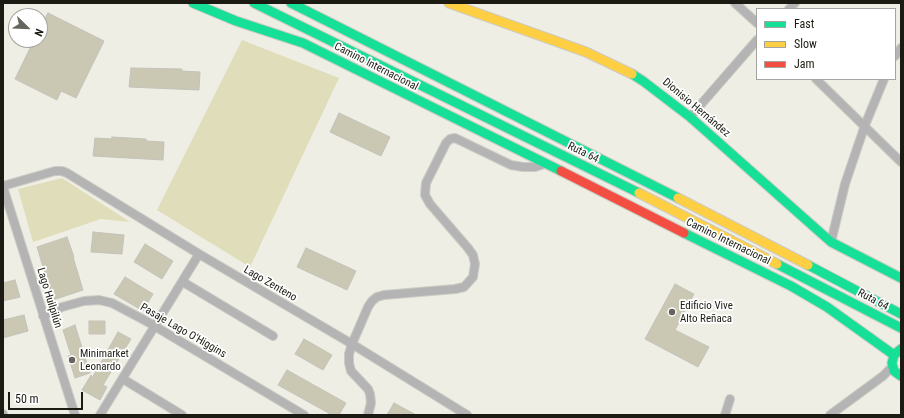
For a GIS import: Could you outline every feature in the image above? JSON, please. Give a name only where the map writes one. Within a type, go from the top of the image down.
[{"type":"main road","name":"Camino Internacional","points":[[193,3],[236,20],[303,43],[797,289],[898,352]]},
{"type":"main road","name":"Ruta 64","points":[[254,3],[711,229],[901,328]]},
{"type":"main road","name":"Ruta 64","points":[[292,3],[774,247],[901,314]]},
{"type":"main road","name":"Dionisio Hernández","points":[[449,3],[473,7],[586,52],[606,60],[644,81],[690,116],[831,242],[901,278]]},
{"type":"main road","points":[[898,352],[892,359],[892,367],[901,377]]},
{"type":"street","points":[[735,3],[756,22]]},
{"type":"street","points":[[690,116],[756,41]]},
{"type":"street","points":[[817,80],[901,162]]},
{"type":"street","points":[[831,242],[845,184],[864,125],[884,80]]},
{"type":"street","points":[[368,415],[372,403],[370,394],[368,389],[351,371],[349,354],[368,307],[377,297],[384,295],[455,289],[464,287],[474,277],[475,264],[473,255],[430,204],[425,194],[425,187],[429,177],[446,143],[450,139],[455,138],[461,140],[511,165],[535,167],[544,164]]},
{"type":"street","name":"Lago Zenteno","points":[[3,187],[55,171],[62,171],[352,344],[467,415]]},
{"type":"street","name":"Lago Huilpilún","points":[[3,187],[75,415]]},
{"type":"street","points":[[100,415],[199,254]]},
{"type":"street","points":[[182,282],[273,336]]},
{"type":"street","name":"Pasaje Lago O'Higgins","points":[[43,316],[75,303],[92,299],[112,303],[154,326],[304,415]]},
{"type":"street","points":[[830,415],[883,376],[892,367]]},
{"type":"street","points":[[122,379],[182,415]]},
{"type":"street","points":[[724,415],[730,399]]},
{"type":"shaded area","points":[[242,40],[339,78],[250,267],[157,210]]},
{"type":"shaded area","points":[[62,178],[130,222],[101,219],[33,242],[18,189]]},
{"type":"building","points":[[48,13],[104,41],[76,98],[61,91],[57,100],[15,79],[30,48],[48,48]]},
{"type":"building","points":[[131,68],[182,69],[182,71],[200,72],[199,90],[129,87]]},
{"type":"building","points":[[339,113],[390,137],[381,156],[330,132]]},
{"type":"building","points":[[112,137],[146,139],[146,141],[164,142],[163,160],[93,156],[95,138],[112,139]]},
{"type":"building","points":[[93,232],[124,235],[122,254],[91,252]]},
{"type":"building","points":[[67,237],[83,290],[53,300],[37,247]]},
{"type":"building","points":[[145,244],[173,261],[162,279],[134,262]]},
{"type":"building","points":[[306,248],[356,271],[347,290],[297,267]]},
{"type":"building","points":[[125,277],[153,294],[143,311],[114,294]]},
{"type":"building","points":[[15,280],[20,297],[3,301],[3,283]]},
{"type":"building","name":"Edificio Vive Alto Reñaca","points":[[675,284],[694,294],[675,330],[709,347],[698,367],[645,339]]},
{"type":"building","points":[[24,315],[28,331],[3,338],[3,320]]},
{"type":"building","points":[[89,321],[105,321],[105,334],[89,334]]},
{"type":"building","points":[[75,325],[90,373],[75,378],[68,356],[71,355],[63,330]]},
{"type":"building","points":[[118,332],[131,339],[103,385],[107,387],[100,400],[82,390],[91,375],[92,378]]},
{"type":"building","points":[[304,339],[332,355],[323,370],[295,354]]},
{"type":"building","points":[[287,370],[346,403],[339,415],[332,415],[278,385]]},
{"type":"building","points":[[394,403],[416,415],[387,415]]},
{"type":"traffic: fast","points":[[193,3],[236,21],[303,43],[561,171]]},
{"type":"traffic: fast","points":[[254,3],[639,193]]},
{"type":"traffic: fast","points":[[291,3],[678,198]]},
{"type":"traffic: fast","points":[[632,74],[690,117],[831,242],[901,278]]},
{"type":"traffic: fast","points":[[684,233],[791,286],[827,307],[894,355]]},
{"type":"traffic: fast","points":[[777,264],[901,328]]},
{"type":"traffic: fast","points":[[808,265],[901,314]]},
{"type":"traffic: fast","points":[[901,349],[894,355],[892,363],[894,371],[901,376]]},
{"type":"traffic: slow","points":[[449,3],[586,52],[632,74]]},
{"type":"traffic: slow","points":[[639,193],[777,264]]},
{"type":"traffic: slow","points":[[678,198],[808,265]]},
{"type":"traffic: jam","points":[[561,171],[684,233]]},
{"type":"place","name":"Edificio Vive Alto Reñaca","points":[[672,312]]},
{"type":"place","name":"Minimarket Leonardo","points":[[72,360]]}]
